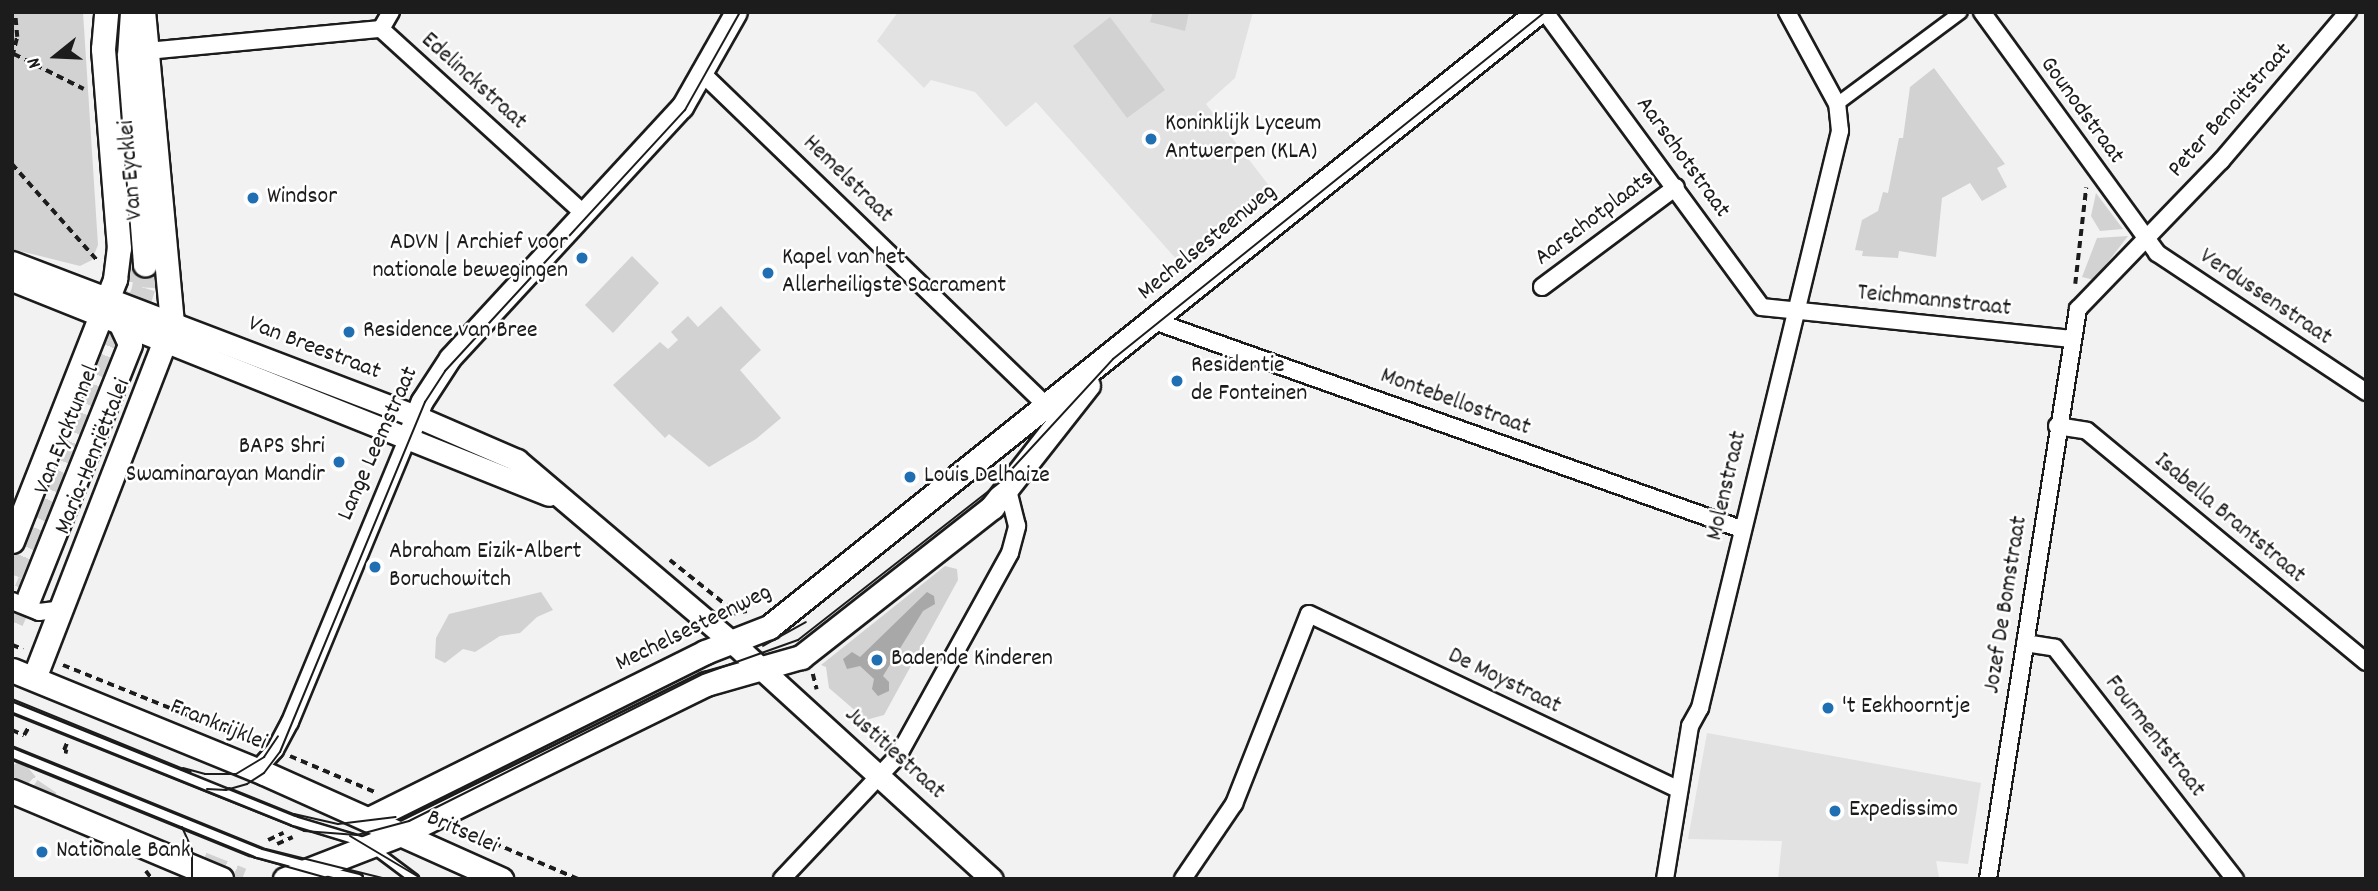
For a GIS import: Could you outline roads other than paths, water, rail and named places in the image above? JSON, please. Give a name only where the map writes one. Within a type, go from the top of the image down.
[{"type":"main road","name":"Van Eycklei","points":[[106,12],[107,94],[119,248],[110,312]]},
{"type":"main road","name":"Van Eycklei","points":[[132,12],[129,57],[143,220],[142,262]]},
{"type":"main road","name":"Van Eycklei","points":[[144,12],[170,332]]},
{"type":"main road","name":"Mechelsesteenweg","points":[[285,879],[401,834],[706,684],[801,657],[978,521],[1008,491],[1056,414],[1107,357],[1538,12]]},
{"type":"main road","name":"Maria-Henriëttalei","points":[[12,541],[110,312]]},
{"type":"main road","name":"Van Eycktunnel","points":[[20,599],[130,344],[110,312]]},
{"type":"main road","name":"Maria-Henriëttalei","points":[[34,678],[170,332]]},
{"type":"main road","name":"Mechelsesteenweg","points":[[369,819],[729,641],[783,617],[1056,414]]},
{"type":"main road","name":"Frankrijklei","points":[[12,670],[257,770],[401,834]]},
{"type":"main road","points":[[12,791],[221,879]]},
{"type":"main road","name":"Britselei","points":[[401,834],[501,879]]},
{"type":"street","points":[[147,51],[381,29],[391,12]]},
{"type":"street","name":"Lange Leemstraat","points":[[257,770],[275,750],[416,416],[450,358],[682,107],[704,75],[736,12]]},
{"type":"street","name":"Aarschotstraat","points":[[1545,12],[1762,307],[1793,311]]},
{"type":"street","name":"Molenstraat","points":[[1665,879],[1690,726],[1700,708],[1793,311],[1840,131],[1837,104],[1787,12]]},
{"type":"street","points":[[1837,104],[1961,12]]},
{"type":"street","name":"Gounodstraat","points":[[1982,12],[2144,236]]},
{"type":"street","name":"Peter Benoitstraat","points":[[2071,339],[2082,302],[2144,236],[2221,161],[2348,12]]},
{"type":"street","name":"Edelinckstraat","points":[[381,29],[584,214]]},
{"type":"street","name":"Hemelstraat","points":[[704,75],[1056,414]]},
{"type":"street","name":"Aarschotplaats","points":[[1542,287],[1676,187]]},
{"type":"street","name":"Verdussenstraat","points":[[2144,236],[2157,253],[2366,392]]},
{"type":"street","points":[[12,262],[110,312]]},
{"type":"street","points":[[12,280],[110,312]]},
{"type":"street","name":"Teichmannstraat","points":[[1793,311],[2071,339]]},
{"type":"street","name":"Van Breestraat","points":[[110,312],[416,416],[517,460],[729,641]]},
{"type":"street","name":"Montebellostraat","points":[[1154,321],[1741,529]]},
{"type":"street","name":"Van Breestraat","points":[[170,332],[408,437],[567,502]]},
{"type":"street","name":"Jozef De Bomstraat","points":[[1988,879],[2071,339]]},
{"type":"street","name":"Isabella Brantstraat","points":[[2057,426],[2087,431],[2366,662]]},
{"type":"street","points":[[782,879],[898,756],[1010,553],[1017,527],[1008,491]]},
{"type":"street","points":[[20,599],[39,612],[62,609]]},
{"type":"street","name":"De Moystraat","points":[[1184,878],[1234,804],[1309,614],[1679,790]]},
{"type":"street","name":"Justitiestraat","points":[[729,641],[992,879]]},
{"type":"street","name":"Fourmentstraat","points":[[2025,643],[2054,648],[2235,879]]},
{"type":"lane","points":[[12,707],[302,824],[370,845],[414,879]]},
{"type":"lane","points":[[12,753],[250,849],[358,879]]},
{"type":"tunnel","points":[[12,574],[111,340],[138,261]]},
{"type":"tunnel","points":[[130,330],[144,287],[145,264]]},
{"type":"tunnel","points":[[12,621],[29,582]]},
{"type":"tunnel","points":[[12,766],[31,789],[50,802]]},
{"type":"tunnel","points":[[202,863],[242,879]]},
{"type":"tram line","points":[[207,789],[226,790],[247,784],[264,773],[280,752],[425,402],[445,371],[685,110],[740,12]]},
{"type":"tram line","points":[[12,714],[304,831],[357,835],[409,821],[700,675],[798,640],[999,483],[1113,359],[1545,12]]},
{"type":"tram line","points":[[763,646],[806,622]]},
{"type":"tram line","points":[[12,699],[191,772]]},
{"type":"tram line","points":[[183,768],[205,774],[236,774],[264,757],[278,736]]},
{"type":"tram line","points":[[12,746],[266,849],[386,879]]},
{"type":"tram line","points":[[12,760],[249,856],[331,879]]},
{"type":"tram line","points":[[229,788],[301,817]]},
{"type":"tram line","points":[[294,814],[338,824],[396,817]]},
{"type":"tram line","points":[[182,827],[192,849],[192,879]]},
{"type":"tram line","points":[[350,836],[422,879]]},
{"type":"place","name":"Koninklijk Lyceum Antwerpen (KLA)","points":[[1151,139]]},
{"type":"place","name":"Windsor","points":[[253,198]]},
{"type":"place","name":"ADVN | Archief voor nationale bewegingen","points":[[582,258]]},
{"type":"place","name":"Kapel van het Allerheiligste Sacrament","points":[[768,273]]},
{"type":"place","name":"Residence van Bree","points":[[349,332]]},
{"type":"place","name":"Residentie de Fonteinen","points":[[1177,381]]},
{"type":"place","name":"BAPS Shri Swaminarayan Mandir","points":[[339,462]]},
{"type":"place","name":"Louis Delhaize","points":[[910,477]]},
{"type":"place","name":"Abraham Eizik-Albert Boruchowitch","points":[[375,567]]},
{"type":"place","name":"Badende Kinderen","points":[[877,660]]},
{"type":"place","name":"'t Eekhoorntje","points":[[1828,708]]},
{"type":"place","name":"Expedissimo","points":[[1835,811]]},
{"type":"place","name":"Nationale Bank","points":[[42,852]]}]
